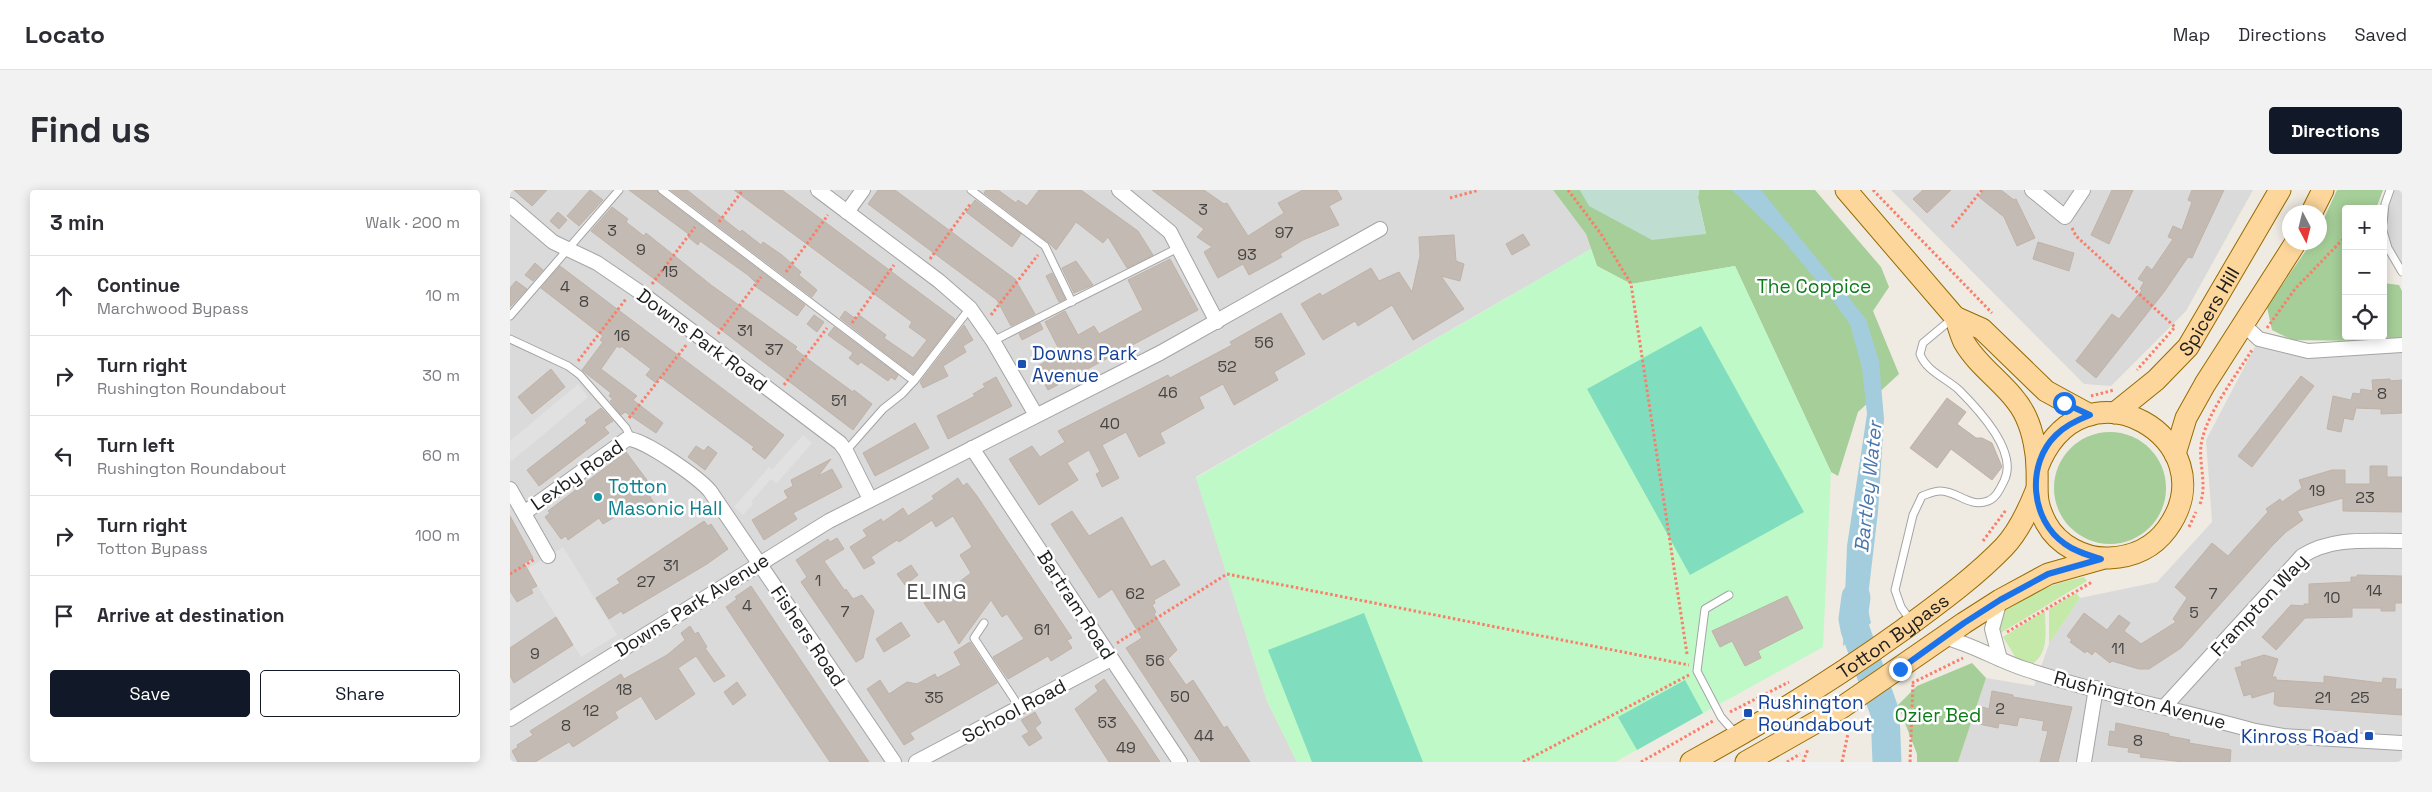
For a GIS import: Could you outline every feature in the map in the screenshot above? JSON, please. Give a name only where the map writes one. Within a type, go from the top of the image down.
[{"type":"main road","points":[[1846,190],[1955,317],[1964,342],[2000,382],[2026,416],[2032,434],[2037,469],[2036,491],[2040,511],[2049,529],[2064,544],[2081,554],[2101,559],[2123,558],[2144,550],[2162,537],[2170,525],[2181,498],[2182,476],[2175,454],[2165,438],[2151,425],[2134,417],[2115,413],[2090,415],[2071,423],[2056,435],[2044,451],[2037,469]]},
{"type":"main road","name":"Spicers Hill","points":[[2115,413],[2156,380],[2188,347],[2280,190]]},
{"type":"main road","points":[[2316,205],[2323,190]]},
{"type":"main road","name":"Spicers Hill","points":[[2175,454],[2186,418],[2242,324],[2291,250]]},
{"type":"main road","points":[[1955,317],[1982,329],[2046,391],[2090,415]]},
{"type":"main road","name":"Totton Bypass","points":[[1691,762],[1847,670],[1959,588],[2004,546],[2026,515],[2036,491]]},
{"type":"main road","name":"Totton Bypass","points":[[1746,762],[1849,713],[1907,675],[1943,638],[2000,600],[2048,574],[2101,559]]},
{"type":"street","points":[[818,190],[923,269],[970,308],[993,341],[1036,415]]},
{"type":"street","points":[[842,208],[863,190]]},
{"type":"street","points":[[1119,190],[1160,221],[1170,232],[1180,247],[1217,322]]},
{"type":"street","points":[[2032,190],[2064,217],[2083,190]]},
{"type":"street","name":"Downs Park Road","points":[[510,205],[545,236],[591,260],[639,292],[840,443],[846,451],[870,499]]},
{"type":"street","name":"Downs Park Avenue","points":[[510,719],[788,545],[870,499],[1217,322],[1380,229]]},
{"type":"street","points":[[2242,324],[2259,339],[2308,351],[2402,345]]},
{"type":"street","name":"Lexby Road","points":[[524,514],[622,441],[630,439]]},
{"type":"street","name":"Fishers Road","points":[[630,439],[641,441],[704,484],[894,762]]},
{"type":"street","name":"Bartram Road","points":[[972,448],[1180,762]]},
{"type":"street","name":"Lexby Road","points":[[510,489],[547,555]]},
{"type":"street","name":"Frampton Way","points":[[2165,706],[2302,556],[2317,547],[2336,542],[2402,541]]},
{"type":"street","points":[[2000,600],[1992,628],[2000,660]]},
{"type":"street","name":"Rushington Avenue","points":[[1943,638],[1969,644],[2000,660],[2026,669],[2255,731],[2283,736],[2402,743]]},
{"type":"street","name":"School Road","points":[[916,762],[1020,708],[1108,654]]},
{"type":"street","points":[[2084,762],[2096,688]]},
{"type":"lane","points":[[510,316],[619,190]]},
{"type":"lane","points":[[662,190],[834,318],[914,381]]},
{"type":"lane","points":[[2384,205],[2390,190]]},
{"type":"lane","points":[[975,192],[1045,246],[1072,302]]},
{"type":"lane","points":[[2387,245],[2402,272]]},
{"type":"lane","points":[[993,341],[1180,247]]},
{"type":"lane","points":[[846,451],[883,409],[902,394],[914,381],[970,308]]},
{"type":"lane","points":[[1912,622],[1901,607],[1895,590],[1913,515],[1922,496],[1940,491],[1950,493],[1968,502],[1988,501],[1996,496],[2008,469],[2006,458],[1997,436],[1958,390],[1929,366],[1920,354],[1924,343],[1955,317]]},
{"type":"lane","points":[[510,339],[573,369],[589,384],[624,425],[630,439]]},
{"type":"lane","points":[[1729,595],[1705,609],[1697,671],[1721,717],[1738,736]]},
{"type":"lane","points":[[984,623],[974,638],[1020,708]]},
{"type":"path","points":[[714,229],[743,190]]},
{"type":"path","points":[[1450,198],[1479,190]]},
{"type":"path","points":[[1108,654],[1227,574],[1689,664],[1631,284],[1601,234],[1568,190]]},
{"type":"path","points":[[1873,190],[1993,313]]},
{"type":"path","points":[[1952,227],[1982,190]]},
{"type":"path","points":[[923,269],[975,192]]},
{"type":"path","points":[[781,279],[842,208]]},
{"type":"path","points":[[2064,217],[2076,236],[2176,328],[2134,374]]},
{"type":"path","points":[[573,369],[701,219]]},
{"type":"path","points":[[2186,531],[2202,498],[2201,441],[2208,421],[2259,339],[2295,289],[2342,240]]},
{"type":"path","points":[[983,326],[1045,246]]},
{"type":"path","points":[[848,329],[902,253]]},
{"type":"path","points":[[710,346],[768,269]]},
{"type":"path","points":[[776,395],[834,318]]},
{"type":"path","points":[[624,425],[695,334]]},
{"type":"path","points":[[2082,392],[2090,396],[2122,387]]},
{"type":"path","points":[[510,574],[547,555]]},
{"type":"path","points":[[1994,640],[2091,582],[2101,580]]},
{"type":"path","points":[[1910,762],[1907,675],[1978,650]]},
{"type":"path","points":[[1523,762],[1697,671]]},
{"type":"path","points":[[1641,762],[1721,717],[1792,681]]},
{"type":"path","points":[[1842,762],[1849,713]]},
{"type":"shaded area","points":[[510,190],[1553,190],[1586,234],[1591,249],[1196,477],[1267,701],[1297,762],[510,762]]},
{"type":"shaded area","points":[[1891,190],[2253,190],[2186,311],[2111,386],[2084,384]]},
{"type":"shaded area","points":[[2391,190],[2402,190],[2402,271],[2388,248],[2387,205],[2385,204]]},
{"type":"shaded area","points":[[2259,339],[2308,351],[2402,345],[2402,762],[1958,762],[1986,678],[2034,686],[2049,644],[2080,598],[2157,582],[2212,522],[2206,440]]},
{"type":"shaded area","points":[[578,384],[588,397],[512,461],[510,459],[510,441]]},
{"type":"shaded area","points":[[803,435],[812,443],[777,483],[771,479],[751,502],[753,504],[743,515],[734,507],[769,467],[772,470]]},
{"type":"shaded area","points":[[563,547],[617,635],[581,657],[527,569]]},
{"type":"green space","name":"The Coppice","points":[[1553,190],[1580,190],[1590,206],[1706,234],[1698,198],[1699,190],[1815,190],[1881,267],[1889,287],[1873,311],[1899,374],[1858,412],[1838,476],[1831,472],[1735,266],[1631,284],[1597,266],[1586,234]]},
{"type":"green space","points":[[1580,190],[1699,190],[1698,198],[1706,234],[1652,240],[1589,206]]},
{"type":"green space","points":[[2337,190],[2383,190],[2377,205],[2342,205],[2342,340],[2377,340],[2365,341],[2292,340],[2272,330],[2267,307],[2306,250],[2327,250],[2327,212]]},
{"type":"green space","points":[[1591,249],[1597,266],[1631,284],[1735,266],[1831,472],[1823,647],[1615,762],[1297,762],[1267,701],[1196,478]]},
{"type":"green space","points":[[2387,284],[2399,285],[2402,291],[2402,338],[2387,339]]},
{"type":"green space","points":[[1701,326],[1804,512],[1690,575],[1587,389]]},
{"type":"green space","points":[[2110,432],[2131,436],[2149,449],[2162,467],[2166,488],[2162,509],[2149,527],[2131,540],[2110,544],[2089,540],[2071,527],[2058,509],[2054,488],[2058,467],[2071,449],[2089,436]]},
{"type":"green space","points":[[2084,577],[2087,581],[1999,634],[1999,621],[2005,611],[2016,602],[2044,588]]},
{"type":"green space","points":[[2076,593],[2080,598],[2049,644],[2049,609]]},
{"type":"green space","points":[[2045,611],[2046,634],[2041,654],[2031,665],[2017,660],[2003,637]]},
{"type":"green space","points":[[1364,613],[1423,762],[1312,762],[1268,650]]},
{"type":"green space","name":"Ozier Bed","points":[[1972,663],[1986,678],[1958,762],[1917,762],[1917,754],[1898,705],[1917,686]]},
{"type":"green space","points":[[1685,680],[1703,713],[1637,750],[1618,717]]},
{"type":"water","points":[[1732,190],[1761,190],[1866,319],[1879,361],[1884,419],[1878,512],[1867,605],[1871,623],[1843,646],[1847,546],[1867,414],[1862,368],[1850,324],[1782,239]]},
{"type":"building","points":[[514,190],[547,190],[532,206]]},
{"type":"building","points":[[590,190],[603,200],[579,226],[567,216]]},
{"type":"building","points":[[629,190],[657,190],[659,194],[805,305],[797,316],[755,286],[757,284],[748,275],[700,241],[698,245],[688,237],[690,235]]},
{"type":"building","points":[[671,190],[687,190],[740,232],[742,230],[761,245],[763,242],[782,255],[801,272],[799,275],[817,290],[812,297]]},
{"type":"building","points":[[734,190],[782,190],[955,319],[913,374],[840,318],[845,311],[856,319],[859,315],[886,335],[884,338],[913,358],[927,340],[909,327],[912,322]]},
{"type":"building","points":[[878,190],[895,190],[1015,279],[1035,314],[1011,326],[997,300],[868,204]]},
{"type":"building","points":[[986,190],[998,190],[1016,203],[1018,200],[1027,206],[1039,190],[1081,190],[1138,231],[1153,255],[1127,268],[1108,237],[1103,243],[1076,222],[1056,250],[984,193]]},
{"type":"building","points":[[1152,190],[1204,190],[1224,204],[1227,203],[1248,236],[1284,213],[1278,203],[1303,190],[1337,190],[1342,199],[1329,206],[1339,225],[1303,240],[1280,254],[1282,257],[1249,275],[1243,264],[1218,278],[1204,252],[1212,247],[1197,237],[1204,229]]},
{"type":"building","points":[[1923,190],[1951,190],[1927,213],[1913,199]]},
{"type":"building","points":[[1984,190],[2001,190],[2014,200],[2016,199],[2035,238],[2017,246],[2004,217],[1979,197]]},
{"type":"building","points":[[2112,190],[2133,190],[2109,244],[2091,235]]},
{"type":"building","points":[[2192,190],[2224,190],[2192,258],[2188,257],[2164,292],[2096,378],[2076,361],[2112,314],[2119,319],[2142,290],[2140,289],[2144,282],[2138,279],[2147,266],[2152,270],[2173,239],[2168,237],[2173,226],[2182,230],[2192,202],[2188,200]]},
{"type":"building","points":[[975,200],[1021,234],[1012,247],[966,212]]},
{"type":"building","points":[[612,207],[628,219],[626,222],[644,236],[646,233],[711,285],[797,347],[795,349],[816,365],[872,404],[853,430],[591,231]]},
{"type":"building","points":[[558,212],[567,220],[559,229],[550,221]]},
{"type":"building","points":[[1523,234],[1530,245],[1512,255],[1506,244]]},
{"type":"building","points":[[1454,235],[1456,261],[1464,264],[1460,281],[1441,276],[1464,309],[1413,340],[1392,305],[1358,326],[1355,321],[1323,340],[1301,304],[1320,293],[1322,296],[1371,268],[1379,281],[1399,272],[1412,292],[1420,256],[1419,237]]},
{"type":"building","points":[[2038,242],[2074,253],[2069,271],[2033,259]]},
{"type":"building","points":[[1170,259],[1198,310],[1048,390],[1036,367],[1061,353],[1045,322],[1065,311],[1078,335],[1094,326],[1099,334],[1143,310],[1128,280]]},
{"type":"building","points":[[1076,261],[1093,285],[1074,293],[1062,268]]},
{"type":"building","points":[[535,263],[543,270],[533,281],[525,275]]},
{"type":"building","points":[[560,266],[784,435],[765,459],[752,449],[754,447],[660,377],[656,383],[646,375],[651,369],[621,346],[620,348],[617,346],[601,369],[637,396],[633,400],[663,423],[656,433],[625,412],[621,415],[610,401],[613,399],[609,396],[611,393],[582,370],[603,342],[600,340],[603,336],[541,288]]},
{"type":"building","points":[[1052,273],[1065,299],[1059,302],[1046,276]]},
{"type":"building","points":[[516,281],[527,289],[510,307],[510,288]]},
{"type":"building","points":[[1281,313],[1305,354],[1274,372],[1278,380],[1234,405],[1223,384],[1199,397],[1204,408],[1160,433],[1165,443],[1139,457],[1126,432],[1102,445],[1119,478],[1102,487],[1096,474],[1100,472],[1089,450],[1067,463],[1078,480],[1039,505],[1009,459],[1032,446],[1040,457],[1065,442],[1058,431],[1168,375],[1170,378],[1232,345],[1230,342]]},
{"type":"building","points":[[814,315],[824,322],[817,332],[807,324]]},
{"type":"building","points":[[1040,323],[1043,329],[1022,340],[1019,334]]},
{"type":"building","points":[[964,325],[973,340],[963,346],[966,352],[943,366],[948,376],[923,388],[920,382]]},
{"type":"building","points":[[834,327],[898,375],[895,380],[891,377],[888,381],[861,362],[858,365],[849,358],[853,353],[828,335]]},
{"type":"building","points":[[551,369],[565,387],[532,414],[518,397]]},
{"type":"building","points":[[2301,376],[2314,386],[2252,467],[2238,456]]},
{"type":"building","points":[[996,377],[1012,406],[948,439],[937,416],[975,396],[973,394],[985,387],[983,384]]},
{"type":"building","points":[[2390,379],[2390,381],[2402,380],[2402,413],[2381,414],[2381,409],[2356,408],[2353,420],[2344,418],[2341,432],[2327,429],[2333,396],[2351,400],[2353,393],[2360,394],[2361,389],[2373,391],[2372,380]]},
{"type":"building","points":[[1947,398],[1966,412],[1957,424],[1976,438],[1982,438],[1992,443],[2002,467],[1992,480],[1951,449],[1937,468],[1910,448]]},
{"type":"building","points":[[601,408],[613,421],[604,427],[609,433],[539,486],[527,470],[587,423],[585,420]]},
{"type":"building","points":[[915,423],[929,448],[875,476],[863,453]]},
{"type":"building","points":[[696,446],[704,451],[708,446],[717,453],[705,470],[688,457]]},
{"type":"building","name":"Totton Masonic Hall","points":[[626,452],[655,491],[649,495],[654,503],[637,513],[633,506],[603,524],[599,518],[568,540],[566,536],[561,539],[545,517],[550,513],[548,511]]},
{"type":"building","points":[[831,459],[818,476],[832,469],[842,487],[793,513],[797,519],[764,540],[752,520],[788,498],[784,491],[793,486],[791,480]]},
{"type":"building","points":[[2370,466],[2387,466],[2387,477],[2402,477],[2402,512],[2343,511],[2343,498],[2297,511],[2303,520],[2286,532],[2272,546],[2181,648],[2149,669],[2139,669],[2112,661],[2110,663],[2095,651],[2092,655],[2087,651],[2085,653],[2070,642],[2072,640],[2067,636],[2084,613],[2107,630],[2119,615],[2130,623],[2124,631],[2141,644],[2176,622],[2173,619],[2187,598],[2175,587],[2212,543],[2228,556],[2268,512],[2266,509],[2280,499],[2282,502],[2302,488],[2299,480],[2332,470],[2345,470],[2345,484],[2370,484]]},
{"type":"building","points":[[958,478],[963,486],[967,483],[977,496],[1072,638],[1067,640],[1072,648],[1051,661],[1048,656],[1008,679],[993,657],[1024,639],[1007,614],[1002,617],[991,600],[959,644],[944,619],[938,623],[924,603],[938,592],[941,596],[971,573],[960,555],[972,547],[953,516],[936,527],[932,520],[899,542],[897,540],[871,557],[875,563],[864,569],[850,547],[867,536],[863,530],[881,519],[883,522],[903,508],[908,516],[934,499],[932,496]]},
{"type":"building","points":[[1072,511],[1089,536],[1122,517],[1151,567],[1164,560],[1180,585],[1154,600],[1155,603],[1152,605],[1156,612],[1154,614],[1177,650],[1168,659],[1186,685],[1193,680],[1224,728],[1227,726],[1250,762],[1201,762],[1126,648],[1142,638],[1112,589],[1099,598],[1051,524]]},
{"type":"building","points":[[510,516],[533,558],[524,563],[537,586],[531,589],[533,593],[517,602],[510,591]]},
{"type":"building","points":[[704,521],[708,526],[711,524],[728,549],[707,564],[623,614],[621,611],[609,619],[596,598],[620,583],[617,579]]},
{"type":"building","points":[[837,538],[844,549],[824,561],[845,591],[846,589],[853,599],[862,595],[874,611],[863,658],[856,662],[801,582],[807,577],[796,560],[828,539],[830,542]]},
{"type":"building","points":[[911,565],[918,575],[905,585],[897,574]]},
{"type":"building","points":[[2357,575],[2402,576],[2402,603],[2395,603],[2395,611],[2381,611],[2381,608],[2352,608],[2352,617],[2305,618],[2276,650],[2262,637],[2291,605],[2304,606],[2304,604],[2309,604],[2309,584],[2351,582],[2351,577],[2357,577]]},
{"type":"building","points":[[751,586],[869,762],[830,762],[762,661],[726,607],[737,599],[735,597]]},
{"type":"building","points":[[1787,596],[1803,628],[1758,651],[1761,658],[1745,666],[1732,641],[1720,647],[1712,631]]},
{"type":"building","points":[[556,617],[573,645],[514,683],[510,676],[510,648]]},
{"type":"building","points":[[901,622],[910,636],[884,652],[876,639]]},
{"type":"building","points":[[690,626],[695,634],[698,632],[707,647],[705,648],[725,676],[714,682],[696,656],[678,668],[695,694],[656,720],[641,696],[615,712],[618,718],[573,747],[569,742],[535,762],[518,762],[512,751],[518,747],[517,745],[533,735],[530,731],[621,674],[624,679],[667,655],[685,640],[681,633]]},
{"type":"building","points":[[970,642],[997,683],[910,733],[914,739],[904,745],[867,689],[880,680],[889,694],[907,682],[917,684],[935,674],[937,678],[961,665],[954,652]]},
{"type":"building","points":[[2264,655],[2278,659],[2272,677],[2276,677],[2276,680],[2324,683],[2324,676],[2382,683],[2383,678],[2396,679],[2395,689],[2402,689],[2402,715],[2278,706],[2274,704],[2275,691],[2252,698],[2251,694],[2244,696],[2235,668],[2242,666],[2241,662]]},
{"type":"building","points":[[1104,679],[1160,762],[1109,762],[1075,709],[1098,691],[1095,686]]},
{"type":"building","points":[[737,682],[746,695],[733,705],[724,692]]},
{"type":"building","points":[[1992,691],[2013,695],[2013,697],[2072,707],[2058,762],[2040,762],[2048,731],[2042,730],[2044,721],[2019,717],[2017,726],[1999,723],[1998,728],[1979,724],[1982,707],[1989,709]]},
{"type":"building","points":[[1035,712],[1041,723],[1035,728],[1042,738],[1029,746],[1022,736],[1029,732],[1021,720]]},
{"type":"building","points":[[2116,723],[2169,734],[2169,736],[2190,740],[2189,743],[2231,750],[2230,762],[2184,762],[2140,757],[2141,754],[2128,752],[2129,748],[2108,745],[2110,731],[2115,732]]},
{"type":"waterway","name":"Bartley Water","points":[[1856,597],[1853,619],[1855,629],[1885,713],[1887,762]]},
{"type":"place","name":"Downs Park Avenue","points":[[1022,364]]},
{"type":"place","name":"Totton Masonic Hall","points":[[598,497]]},
{"type":"place","name":"Rushington Roundabout","points":[[1748,713]]},
{"type":"place","name":"Kinross Road","points":[[2369,736]]},
{"type":"district","name":"ELING","points":[[937,591]]},
{"type":"route","points":[[1900,669],[1964,623],[2000,600],[2048,574],[2101,559],[2081,554],[2064,544],[2049,529],[2040,511],[2036,480],[2037,469],[2044,451],[2056,435],[2071,423],[2090,415],[2064,403]]}]
